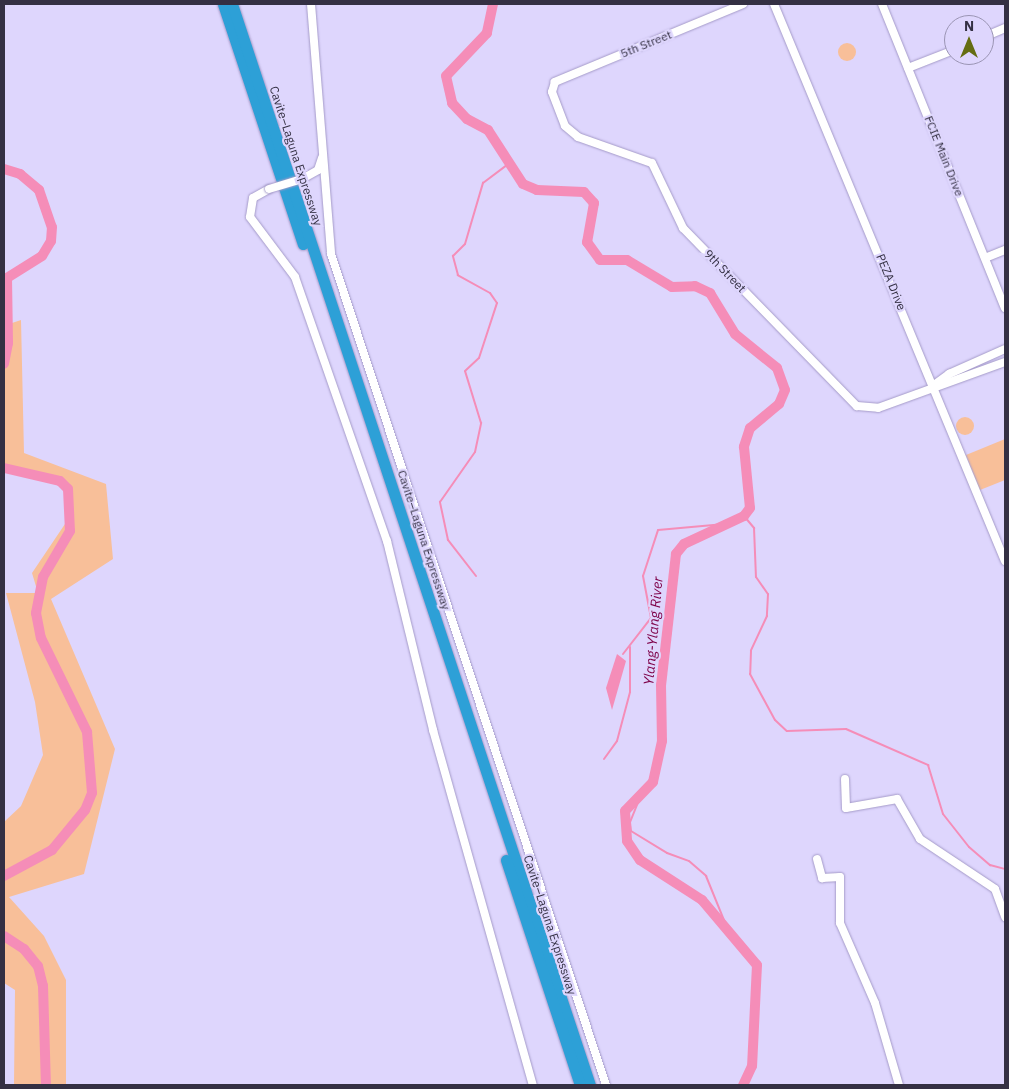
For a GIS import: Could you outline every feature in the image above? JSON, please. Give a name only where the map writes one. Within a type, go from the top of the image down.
[{"type":"highway","name":"Cavite–Laguna Expressway","points":[[223,4],[580,1085]]},
{"type":"highway","name":"Cavite–Laguna Expressway","points":[[232,4],[590,1085]]},
{"type":"street","points":[[311,4],[331,254],[606,1085]]},
{"type":"street","name":"5th Street","points":[[552,87],[555,82],[743,4]]},
{"type":"street","name":"PEZA Drive","points":[[774,4],[1005,561]]},
{"type":"street","name":"FCIE Main Drive","points":[[882,4],[1005,308]]},
{"type":"street","points":[[908,68],[944,54]]},
{"type":"street","name":"9th Street","points":[[552,87],[570,132],[652,163],[683,228],[857,406],[878,408],[934,386],[953,384],[1005,362]]},
{"type":"street","points":[[323,136],[320,167],[302,179],[269,189],[254,198],[250,217],[295,277],[387,541],[433,730],[533,1085]]},
{"type":"street","points":[[985,258],[1005,250]]},
{"type":"street","name":"9th Street","points":[[934,386],[949,374],[1005,349]]},
{"type":"street","points":[[845,780],[846,808],[893,798],[902,802],[920,839],[995,889],[1005,917]]},
{"type":"street","points":[[817,859],[822,878],[840,877],[840,923],[875,1003],[899,1085]]},
{"type":"shaded area","points":[[847,43],[853,46],[856,52],[853,58],[847,61],[841,58],[838,52],[841,46]]},
{"type":"shaded area","points":[[21,320],[24,453],[106,484],[113,559],[51,599],[115,749],[84,874],[9,897],[44,936],[66,980],[66,1085],[14,1085],[15,990],[4,983],[4,822],[21,806],[43,755],[35,702],[6,593],[38,593],[32,573],[67,521],[71,501],[60,481],[4,470],[4,364],[9,324]]},
{"type":"shaded area","points":[[965,417],[971,420],[974,426],[971,432],[965,435],[959,432],[956,426],[959,420]]},
{"type":"shaded area","points":[[1005,439],[1005,480],[980,490],[966,455]]},
{"type":"shaded area","points":[[617,654],[626,661],[612,710],[606,688]]},
{"type":"waterway","name":"Ylang-Ylang River","points":[[493,4],[487,33],[446,76],[452,103],[467,119],[488,130],[523,184],[537,190],[584,192],[594,203],[587,242],[600,260],[627,260],[672,287],[695,286],[710,293],[735,334],[777,368],[785,390],[779,404],[750,428],[744,447],[750,508],[744,516],[684,544],[676,554],[661,685],[662,741],[653,782],[625,811],[627,841],[640,860],[702,900],[757,965],[752,1066],[743,1085]]},
{"type":"waterway","points":[[476,576],[448,540],[440,502],[475,452],[481,423],[465,371],[479,358],[497,303],[490,293],[458,275],[453,256],[465,244],[483,183],[508,164]]},
{"type":"waterway","points":[[4,169],[20,174],[39,190],[52,227],[51,241],[42,256],[7,278],[8,343],[4,364]]},
{"type":"waterway","points":[[4,468],[60,481],[68,489],[70,531],[43,577],[36,613],[41,638],[87,732],[92,793],[85,810],[52,850],[4,876]]},
{"type":"waterway","points":[[744,516],[754,528],[756,577],[768,594],[767,616],[751,651],[750,674],[775,720],[787,731],[846,729],[928,765],[943,814],[969,847],[990,865],[1005,869]]},
{"type":"waterway","points":[[623,654],[651,618],[643,576],[658,530],[725,524]]},
{"type":"waterway","points":[[604,759],[617,741],[630,692],[630,647]]},
{"type":"waterway","points":[[641,795],[630,822],[631,831],[667,853],[689,861],[706,876],[726,925]]},
{"type":"waterway","points":[[4,936],[24,949],[38,966],[43,986],[46,1085]]}]
